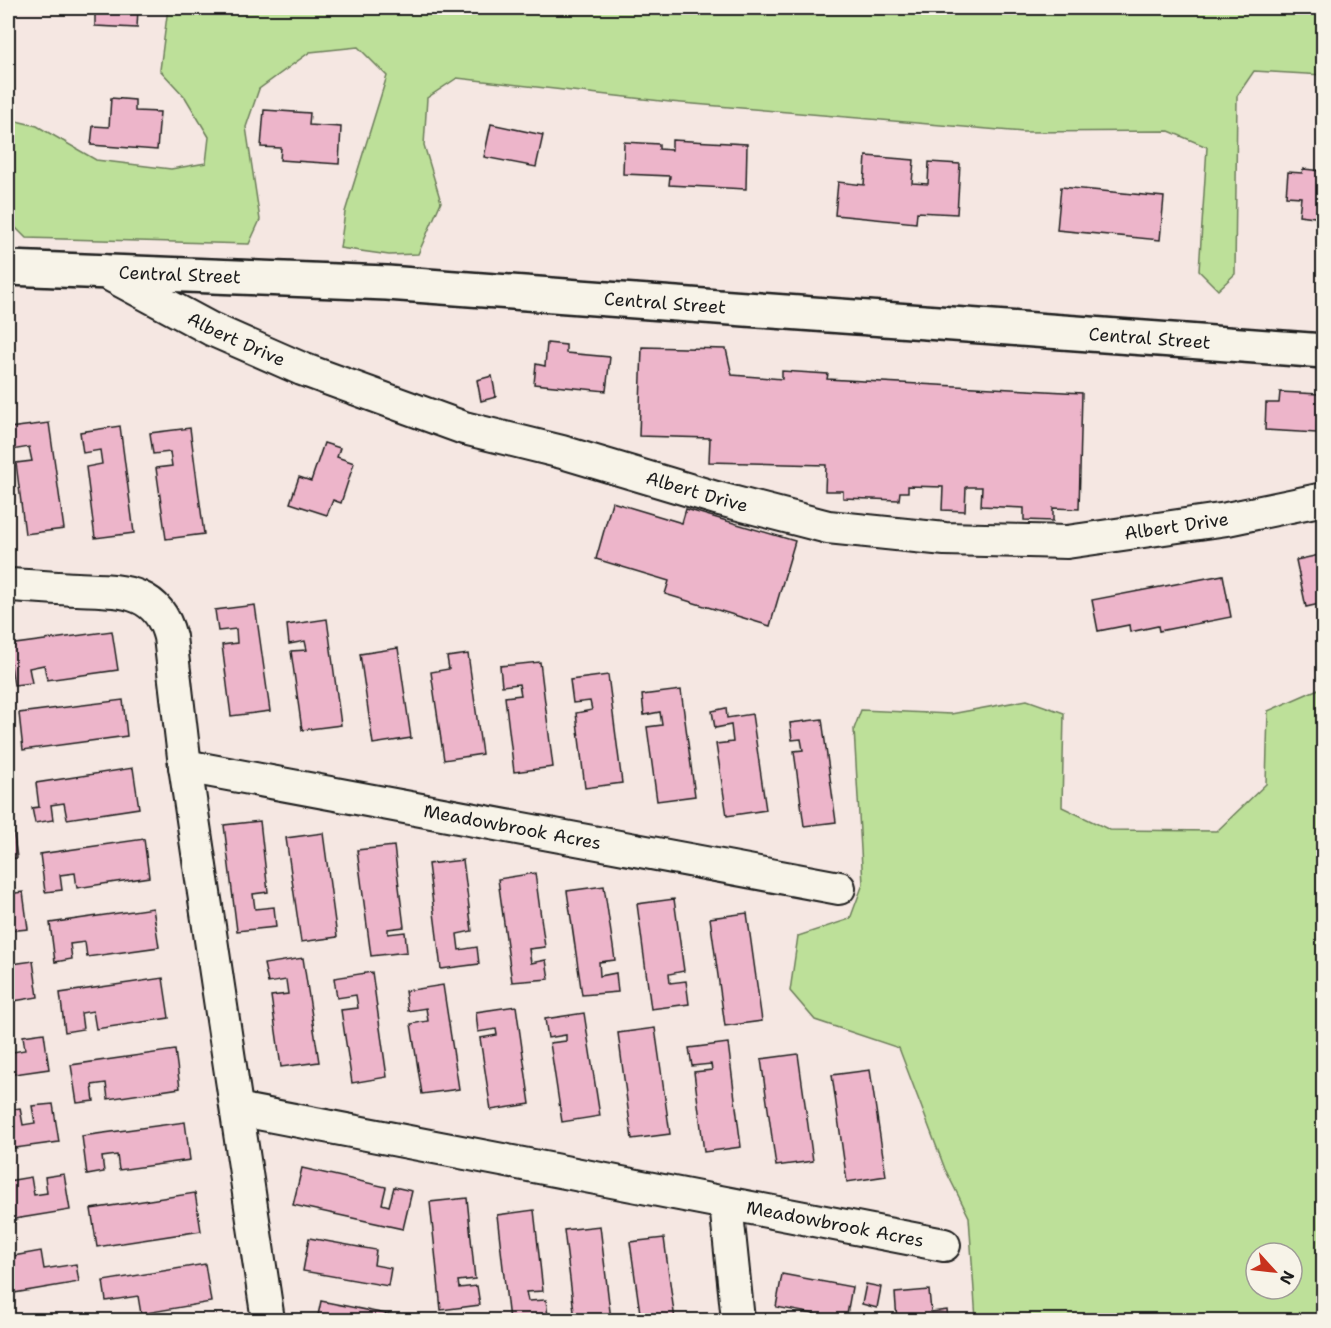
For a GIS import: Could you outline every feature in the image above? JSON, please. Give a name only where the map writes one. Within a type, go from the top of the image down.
[{"type":"main road","name":"Central Street","points":[[8,268],[387,283],[1323,351]]},
{"type":"street","name":"Albert Drive","points":[[103,271],[212,329],[302,369],[464,428],[562,452],[716,498],[828,527],[945,538],[1067,542],[1227,519],[1323,499]]},
{"type":"street","points":[[8,585],[124,592],[145,600],[155,607],[167,624],[185,766],[268,1320]]},
{"type":"street","name":"Meadowbrook Acres","points":[[185,766],[839,888]]},
{"type":"street","name":"Meadowbrook Acres","points":[[237,1109],[944,1245]]},
{"type":"street","name":"Meadowbrook Acres","points":[[726,1204],[738,1320]]},
{"type":"green space","points":[[168,8],[1323,8],[1323,75],[1254,71],[1237,96],[1235,274],[1218,290],[1199,271],[1207,147],[1169,131],[1023,132],[670,102],[457,78],[427,98],[424,145],[441,202],[418,254],[389,255],[340,248],[345,212],[387,76],[358,47],[310,52],[259,89],[246,127],[260,220],[249,244],[26,238],[8,220],[8,119],[37,126],[96,160],[171,169],[206,163],[209,137],[185,97],[160,70]]},
{"type":"green space","points":[[1323,687],[1323,1320],[976,1320],[969,1217],[945,1169],[899,1048],[815,1020],[790,991],[798,936],[850,919],[863,884],[854,729],[861,710],[951,714],[1027,700],[1064,713],[1062,807],[1110,830],[1217,831],[1266,784],[1268,711]]},
{"type":"building","points":[[95,8],[138,8],[137,28],[95,26]]},
{"type":"building","points":[[111,98],[135,100],[135,111],[160,112],[157,150],[91,145],[93,126],[109,127]]},
{"type":"building","points":[[264,110],[310,113],[309,125],[341,127],[339,164],[280,160],[281,148],[261,147]]},
{"type":"building","points":[[491,124],[543,135],[536,167],[484,157]]},
{"type":"building","points":[[672,140],[747,144],[746,189],[669,185],[670,176],[623,174],[624,142],[659,144],[659,149],[672,150]]},
{"type":"building","points":[[866,156],[914,160],[912,183],[928,184],[929,162],[960,164],[957,214],[917,212],[916,223],[835,215],[838,182],[864,185]]},
{"type":"building","points":[[1303,169],[1324,171],[1324,224],[1323,218],[1299,215],[1301,197],[1286,196],[1288,172],[1302,173]]},
{"type":"building","points":[[1061,187],[1164,197],[1160,240],[1057,230]]},
{"type":"building","points":[[547,343],[566,345],[566,353],[610,357],[606,391],[534,384],[536,364],[545,366]]},
{"type":"building","points":[[642,347],[726,349],[732,375],[782,379],[782,371],[828,374],[827,379],[1082,393],[1079,509],[1053,508],[1053,521],[1024,520],[1024,508],[981,506],[982,487],[966,487],[965,511],[942,510],[943,487],[908,486],[908,492],[900,492],[899,500],[843,498],[843,491],[825,491],[826,465],[709,462],[710,438],[639,436]]},
{"type":"building","points":[[492,376],[496,397],[481,401],[477,380]]},
{"type":"building","points":[[1280,392],[1319,394],[1317,433],[1265,430],[1266,403],[1279,403]]},
{"type":"building","points":[[49,423],[64,529],[25,534],[16,463],[32,461],[29,447],[12,450],[9,428]]},
{"type":"building","points":[[120,426],[134,533],[95,538],[86,467],[102,464],[100,450],[83,453],[80,432]]},
{"type":"building","points":[[190,428],[204,534],[166,539],[156,468],[172,466],[170,452],[153,454],[150,433]]},
{"type":"building","points":[[324,443],[340,448],[337,457],[354,463],[341,503],[333,500],[327,515],[290,503],[299,477],[311,481]]},
{"type":"building","points":[[612,502],[682,523],[686,509],[795,541],[770,626],[665,594],[669,581],[596,559]]},
{"type":"building","points":[[1324,554],[1324,603],[1306,607],[1296,560]]},
{"type":"building","points":[[1223,575],[1231,617],[1159,631],[1158,626],[1130,632],[1129,625],[1098,631],[1092,600]]},
{"type":"building","points":[[255,605],[270,711],[231,716],[222,645],[237,643],[236,629],[218,631],[215,610]]},
{"type":"building","points":[[327,619],[341,725],[302,730],[291,651],[307,650],[305,641],[289,644],[287,625]]},
{"type":"building","points":[[112,631],[118,670],[47,680],[44,665],[29,668],[32,683],[14,685],[8,645]]},
{"type":"building","points":[[398,648],[411,738],[373,744],[360,654]]},
{"type":"building","points":[[468,654],[482,754],[444,760],[431,672],[449,669],[447,657]]},
{"type":"building","points":[[540,662],[553,767],[514,772],[505,697],[521,695],[519,684],[502,686],[500,666]]},
{"type":"building","points":[[608,675],[622,783],[585,788],[576,713],[592,710],[590,701],[573,703],[570,680]]},
{"type":"building","points":[[681,690],[695,796],[657,801],[647,727],[662,725],[660,712],[644,715],[642,695]]},
{"type":"building","points":[[123,700],[127,736],[23,750],[19,713]]},
{"type":"building","points":[[726,708],[727,718],[752,714],[766,810],[727,816],[716,744],[733,742],[731,725],[715,728],[712,711]]},
{"type":"building","points":[[822,719],[836,822],[804,826],[794,751],[803,750],[801,739],[792,740],[790,723]]},
{"type":"building","points":[[133,768],[139,808],[67,819],[64,803],[51,805],[53,820],[35,823],[32,808],[39,807],[36,783]]},
{"type":"building","points":[[8,821],[12,821],[17,858],[8,859]]},
{"type":"building","points":[[260,821],[268,892],[253,894],[255,909],[274,907],[276,927],[237,931],[224,825]]},
{"type":"building","points":[[323,833],[337,937],[301,942],[286,838]]},
{"type":"building","points":[[144,839],[149,877],[77,888],[75,873],[60,875],[62,890],[45,892],[40,854]]},
{"type":"building","points":[[394,846],[404,927],[388,929],[388,934],[405,932],[407,952],[371,956],[357,850]]},
{"type":"building","points":[[463,860],[472,931],[457,934],[459,950],[477,947],[479,964],[441,969],[428,864]]},
{"type":"building","points":[[535,873],[545,947],[529,949],[531,963],[546,960],[549,979],[512,982],[498,879]]},
{"type":"building","points":[[604,886],[615,960],[599,962],[600,976],[616,973],[618,992],[582,995],[567,891]]},
{"type":"building","points":[[23,892],[28,929],[8,931],[8,894]]},
{"type":"building","points":[[674,899],[684,971],[669,974],[670,983],[686,981],[689,1004],[651,1009],[637,904]]},
{"type":"building","points":[[153,908],[159,947],[87,957],[85,942],[70,944],[72,959],[55,962],[50,923]]},
{"type":"building","points":[[747,913],[762,1021],[725,1026],[710,918]]},
{"type":"building","points":[[303,958],[319,1062],[281,1067],[271,996],[288,994],[286,980],[268,983],[264,964]]},
{"type":"building","points":[[33,961],[38,997],[8,1002],[8,979],[14,978],[12,964]]},
{"type":"building","points":[[372,972],[387,1077],[352,1083],[341,1010],[358,1008],[356,995],[337,998],[334,978]]},
{"type":"building","points":[[163,978],[169,1018],[96,1029],[93,1011],[81,1013],[83,1029],[65,1032],[60,993]]},
{"type":"building","points":[[443,985],[459,1089],[422,1094],[411,1024],[428,1021],[426,1008],[408,1011],[405,991]]},
{"type":"building","points":[[516,1006],[530,1104],[491,1110],[480,1038],[497,1035],[496,1029],[478,1032],[476,1012]]},
{"type":"building","points":[[584,1013],[600,1116],[562,1122],[550,1043],[566,1041],[566,1035],[548,1038],[545,1019]]},
{"type":"building","points":[[655,1028],[670,1134],[632,1139],[618,1033]]},
{"type":"building","points":[[44,1033],[49,1069],[8,1075],[8,1037],[11,1036],[13,1052],[25,1050],[23,1036]]},
{"type":"building","points":[[728,1043],[741,1147],[704,1152],[694,1072],[712,1070],[711,1064],[692,1066],[689,1048]]},
{"type":"building","points":[[175,1050],[180,1088],[108,1099],[106,1083],[92,1085],[94,1101],[77,1103],[71,1065]]},
{"type":"building","points":[[798,1054],[813,1161],[776,1166],[761,1059]]},
{"type":"building","points":[[870,1070],[886,1176],[847,1182],[832,1075]]},
{"type":"building","points":[[53,1104],[59,1142],[8,1149],[8,1110],[20,1108],[23,1125],[35,1123],[32,1106]]},
{"type":"building","points":[[185,1122],[190,1160],[119,1170],[117,1155],[102,1157],[104,1172],[87,1175],[82,1136]]},
{"type":"building","points":[[302,1168],[386,1187],[382,1204],[389,1206],[394,1187],[412,1191],[403,1229],[293,1205]]},
{"type":"building","points":[[64,1174],[70,1210],[8,1220],[8,1181],[31,1177],[34,1195],[47,1193],[45,1177]]},
{"type":"building","points":[[195,1193],[201,1231],[97,1247],[91,1209]]},
{"type":"building","points":[[467,1198],[475,1279],[458,1281],[459,1288],[477,1286],[480,1305],[441,1310],[430,1202]]},
{"type":"building","points":[[534,1210],[543,1291],[526,1292],[528,1301],[546,1300],[548,1316],[509,1320],[497,1215]]},
{"type":"building","points":[[600,1226],[611,1320],[575,1320],[564,1230]]},
{"type":"building","points":[[309,1238],[376,1250],[374,1265],[391,1268],[388,1286],[303,1271]]},
{"type":"building","points":[[664,1238],[675,1320],[641,1320],[630,1242]]},
{"type":"building","points":[[41,1251],[44,1269],[76,1264],[79,1282],[8,1294],[8,1257]]},
{"type":"building","points":[[205,1264],[211,1302],[141,1314],[138,1296],[106,1301],[103,1281]]},
{"type":"building","points":[[782,1274],[852,1287],[846,1320],[776,1307]]},
{"type":"building","points":[[866,1284],[881,1287],[877,1308],[862,1304]]},
{"type":"building","points":[[929,1290],[931,1312],[947,1310],[948,1320],[897,1320],[895,1293]]},
{"type":"building","points":[[321,1301],[416,1320],[317,1320]]}]
